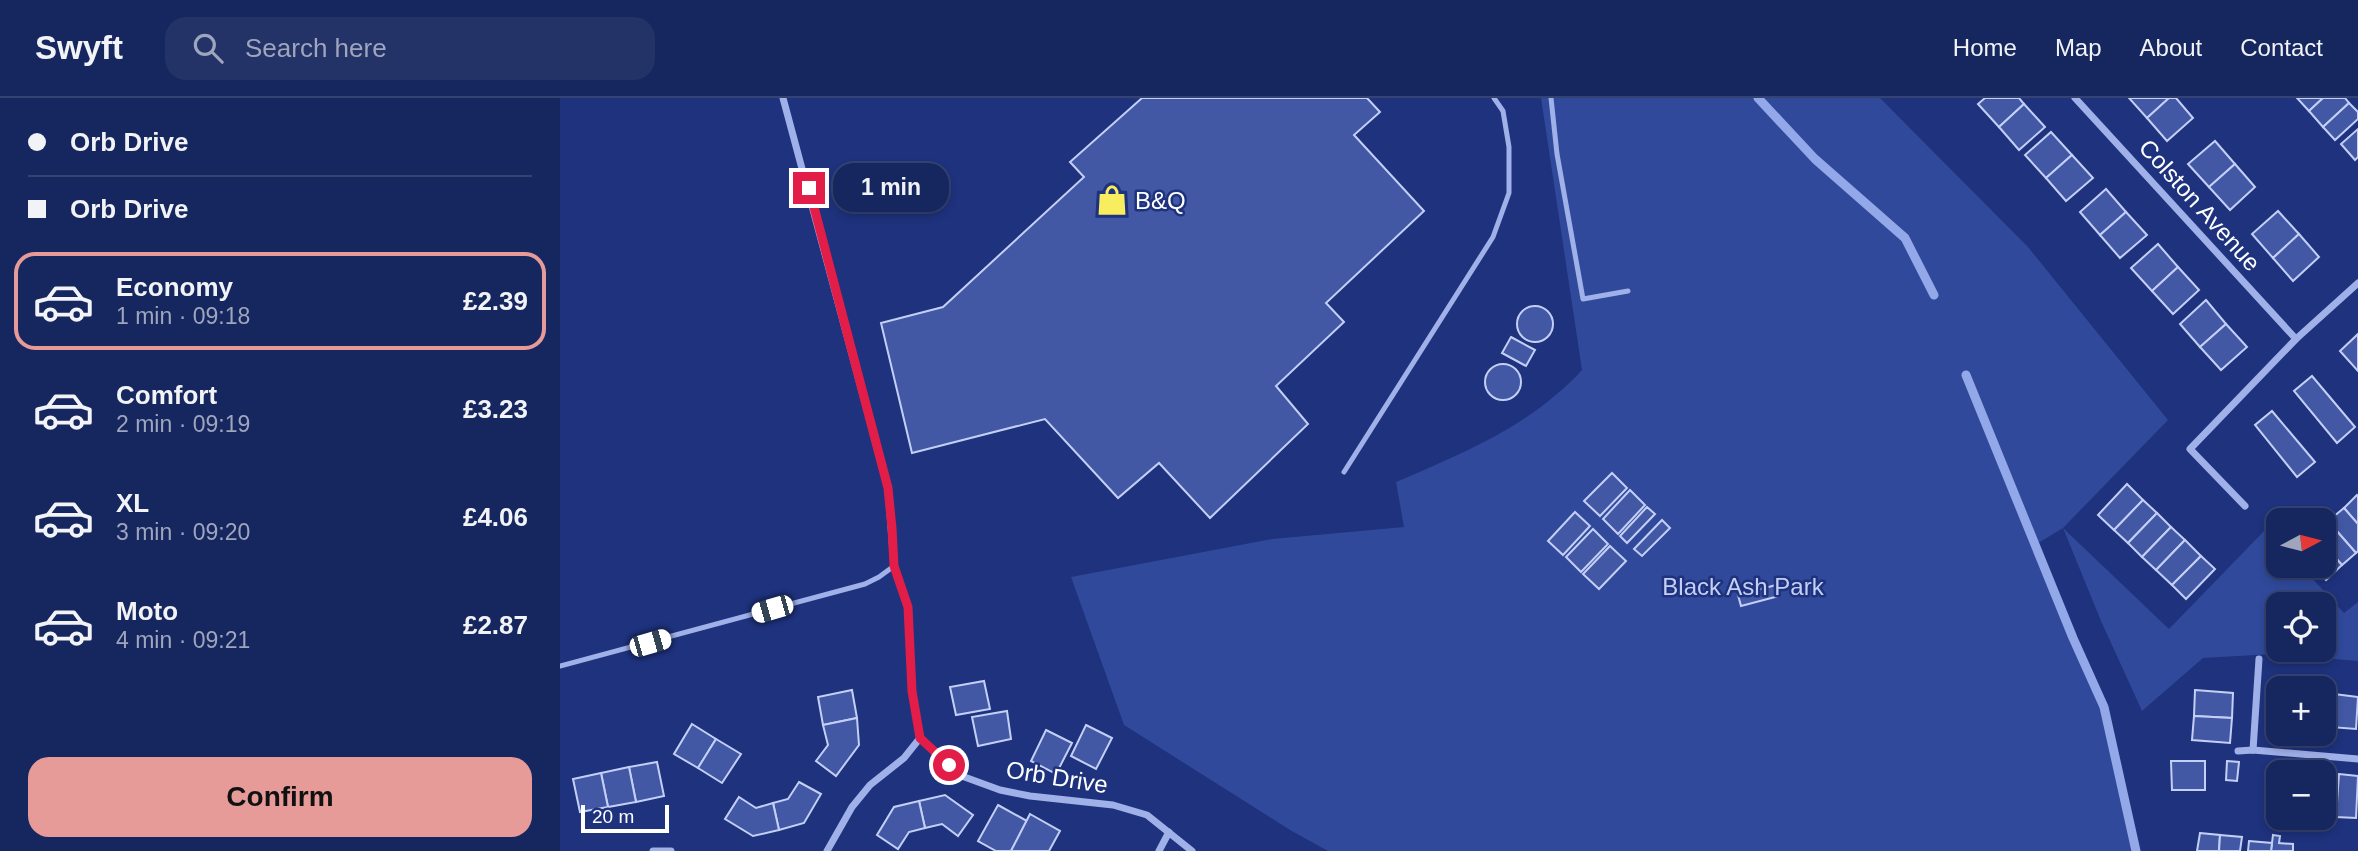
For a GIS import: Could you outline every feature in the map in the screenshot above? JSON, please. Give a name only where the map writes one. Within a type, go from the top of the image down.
[{"type":"street","points":[[783,98],[888,488],[894,566],[908,607],[912,691],[920,738],[904,758],[870,785],[852,807],[827,851]]},
{"type":"street","name":"Colston Avenue","points":[[2075,98],[2296,339]]},
{"type":"street","points":[[2245,506],[2190,449],[2296,339],[2358,283]]},
{"type":"street","points":[[2253,750],[2259,659]]},
{"type":"street","name":"Orb Drive","points":[[920,738],[959,775],[1000,790],[1113,805],[1147,815],[1192,851]]},
{"type":"street","points":[[2238,751],[2358,759]]},
{"type":"street","points":[[1159,851],[1169,832]]},
{"type":"street","points":[[653,851],[671,851]]},
{"type":"lane","points":[[1344,472],[1493,237],[1509,193],[1509,147],[1503,111],[1494,98]]},
{"type":"lane","points":[[1551,98],[1557,154],[1583,299],[1628,291]]},
{"type":"lane","points":[[560,666],[865,584],[894,566]]},
{"type":"green space","name":"Black Ash Park","points":[[1541,98],[1880,98],[2028,247],[2168,420],[2063,528],[2035,545],[2104,707],[2136,851],[1328,851],[1290,830],[1124,725],[1071,577],[1272,539],[1404,527],[1396,482],[1518,423],[1562,390],[1582,370]]},
{"type":"green space","points":[[2063,528],[2169,629],[2266,529],[2266,578],[2312,578],[2325,592],[2266,592],[2266,654],[2203,658],[2142,711]]},
{"type":"green space","points":[[2358,602],[2358,661],[2336,659],[2336,604],[2344,613]]},
{"type":"building","points":[[1142,98],[1367,98],[1380,112],[1354,135],[1424,211],[1326,303],[1344,322],[1276,386],[1308,424],[1210,518],[1159,463],[1118,498],[1045,419],[912,453],[881,323],[943,307],[1084,177],[1070,162]]},
{"type":"building","points":[[1985,98],[2019,98],[2024,104],[1999,127],[1978,104]]},
{"type":"building","points":[[2129,98],[2169,98],[2147,118]]},
{"type":"building","points":[[2169,98],[2176,98],[2193,118],[2167,141],[2147,118]]},
{"type":"building","points":[[2297,98],[2323,98],[2309,111]]},
{"type":"building","points":[[2323,98],[2345,98],[2349,103],[2323,127],[2309,111]]},
{"type":"building","points":[[2349,103],[2358,112],[2358,119],[2335,140],[2323,127]]},
{"type":"building","points":[[2024,104],[2045,127],[2019,150],[1999,127]]},
{"type":"building","points":[[2358,129],[2358,157],[2355,160],[2341,144]]},
{"type":"building","points":[[2051,132],[2072,155],[2046,178],[2025,155]]},
{"type":"building","points":[[2215,141],[2235,164],[2209,187],[2188,164]]},
{"type":"building","points":[[2072,155],[2093,178],[2066,201],[2046,178]]},
{"type":"building","points":[[2235,164],[2255,187],[2230,210],[2209,187]]},
{"type":"building","points":[[2106,189],[2126,212],[2100,235],[2080,212]]},
{"type":"building","points":[[2278,211],[2299,234],[2273,258],[2252,234]]},
{"type":"building","points":[[2126,212],[2147,235],[2120,258],[2100,235]]},
{"type":"building","points":[[2299,234],[2319,257],[2293,281],[2273,258]]},
{"type":"building","points":[[2158,244],[2178,267],[2152,291],[2131,268]]},
{"type":"building","points":[[2178,267],[2199,290],[2173,314],[2152,291]]},
{"type":"building","points":[[2206,300],[2226,324],[2200,347],[2180,324]]},
{"type":"building","points":[[1535,306],[1548,311],[1553,324],[1548,337],[1535,342],[1522,337],[1517,324],[1522,311]]},
{"type":"building","points":[[2226,324],[2247,347],[2221,370],[2200,347]]},
{"type":"building","points":[[2358,334],[2358,371],[2340,351]]},
{"type":"building","points":[[1511,337],[1535,350],[1526,366],[1502,353]]},
{"type":"building","points":[[1503,364],[1516,369],[1521,382],[1516,395],[1503,400],[1490,395],[1485,382],[1490,369]]},
{"type":"building","points":[[2312,376],[2355,427],[2337,443],[2294,391]]},
{"type":"building","points":[[2272,411],[2315,462],[2297,477],[2255,425]]},
{"type":"building","points":[[1612,473],[1627,488],[1600,516],[1584,501]]},
{"type":"building","points":[[2127,484],[2143,500],[2114,530],[2098,515]]},
{"type":"building","points":[[1630,490],[1645,505],[1618,534],[1603,519]]},
{"type":"building","points":[[2358,496],[2358,524],[2344,508]]},
{"type":"building","points":[[2143,500],[2157,513],[2128,543],[2114,530]]},
{"type":"building","points":[[1647,507],[1655,514],[1627,543],[1620,536]]},
{"type":"building","points":[[2344,508],[2358,524],[2356,553],[2336,530],[2336,514]]},
{"type":"building","points":[[1575,512],[1590,526],[1563,555],[1548,541]]},
{"type":"building","points":[[2157,513],[2171,527],[2142,557],[2128,543]]},
{"type":"building","points":[[1662,520],[1670,528],[1642,556],[1634,549]]},
{"type":"building","points":[[2171,527],[2185,540],[2156,570],[2142,557]]},
{"type":"building","points":[[1593,529],[1608,544],[1581,572],[1566,557]]},
{"type":"building","points":[[2336,530],[2356,553],[2342,565],[2336,558]]},
{"type":"building","points":[[2185,540],[2201,556],[2172,585],[2156,570]]},
{"type":"building","points":[[1610,546],[1626,561],[1599,589],[1583,574]]},
{"type":"building","points":[[2201,556],[2215,569],[2186,599],[2172,585]]},
{"type":"building","points":[[2336,558],[2342,565],[2336,571]]},
{"type":"building","points":[[1776,585],[1779,596],[1741,606],[1738,595]]},
{"type":"building","points":[[984,681],[990,709],[956,715],[950,687]]},
{"type":"building","points":[[852,690],[857,718],[823,725],[818,697]]},
{"type":"building","points":[[2195,690],[2233,693],[2232,718],[2194,716]]},
{"type":"building","points":[[2336,694],[2358,697],[2356,729],[2336,727]]},
{"type":"building","points":[[1007,711],[1011,739],[978,746],[972,717]]},
{"type":"building","points":[[2194,716],[2232,718],[2230,743],[2192,740]]},
{"type":"building","points":[[857,718],[859,745],[836,776],[816,761],[828,745],[823,725]]},
{"type":"building","points":[[692,724],[716,739],[698,768],[674,754]]},
{"type":"building","points":[[1086,725],[1112,738],[1096,769],[1071,756]]},
{"type":"building","points":[[1046,730],[1072,743],[1056,774],[1031,761]]},
{"type":"building","points":[[716,739],[741,754],[722,783],[698,768]]},
{"type":"building","points":[[2171,761],[2205,761],[2205,790],[2172,790]]},
{"type":"building","points":[[2227,761],[2239,762],[2237,781],[2226,780]]},
{"type":"building","points":[[657,762],[664,796],[636,802],[629,767]]},
{"type":"building","points":[[629,767],[636,802],[608,807],[601,773]]},
{"type":"building","points":[[601,773],[608,807],[580,812],[573,779]]},
{"type":"building","points":[[2339,774],[2358,776],[2356,818],[2336,817]]},
{"type":"building","points":[[799,782],[821,794],[804,823],[779,830],[773,803],[788,799]]},
{"type":"building","points":[[945,795],[973,815],[958,836],[942,824],[925,828],[919,801]]},
{"type":"building","points":[[739,797],[756,808],[773,803],[779,830],[753,836],[725,819]]},
{"type":"building","points":[[919,801],[925,828],[909,832],[898,849],[877,835],[894,807]]},
{"type":"building","points":[[998,805],[1027,821],[1011,851],[996,851],[978,841]]},
{"type":"building","points":[[1030,814],[1060,831],[1049,851],[1011,851]]},
{"type":"building","points":[[2200,833],[2220,835],[2219,851],[2197,851]]},
{"type":"building","points":[[2220,835],[2242,837],[2240,851],[2219,851]]},
{"type":"building","points":[[2273,835],[2280,836],[2279,843],[2293,844],[2293,851],[2271,851]]},
{"type":"building","points":[[2249,841],[2272,843],[2271,851],[2248,851]]},
{"type":"waterway","points":[[1758,98],[1815,159],[1905,238],[1934,295]]},
{"type":"waterway","points":[[1966,375],[2073,638],[2104,707],[2136,851]]},
{"type":"place","name":"B&Q","points":[[1112,200]]},
{"type":"route","points":[[809,188],[888,488],[894,566],[908,607],[912,691],[920,738],[949,765]]}]
